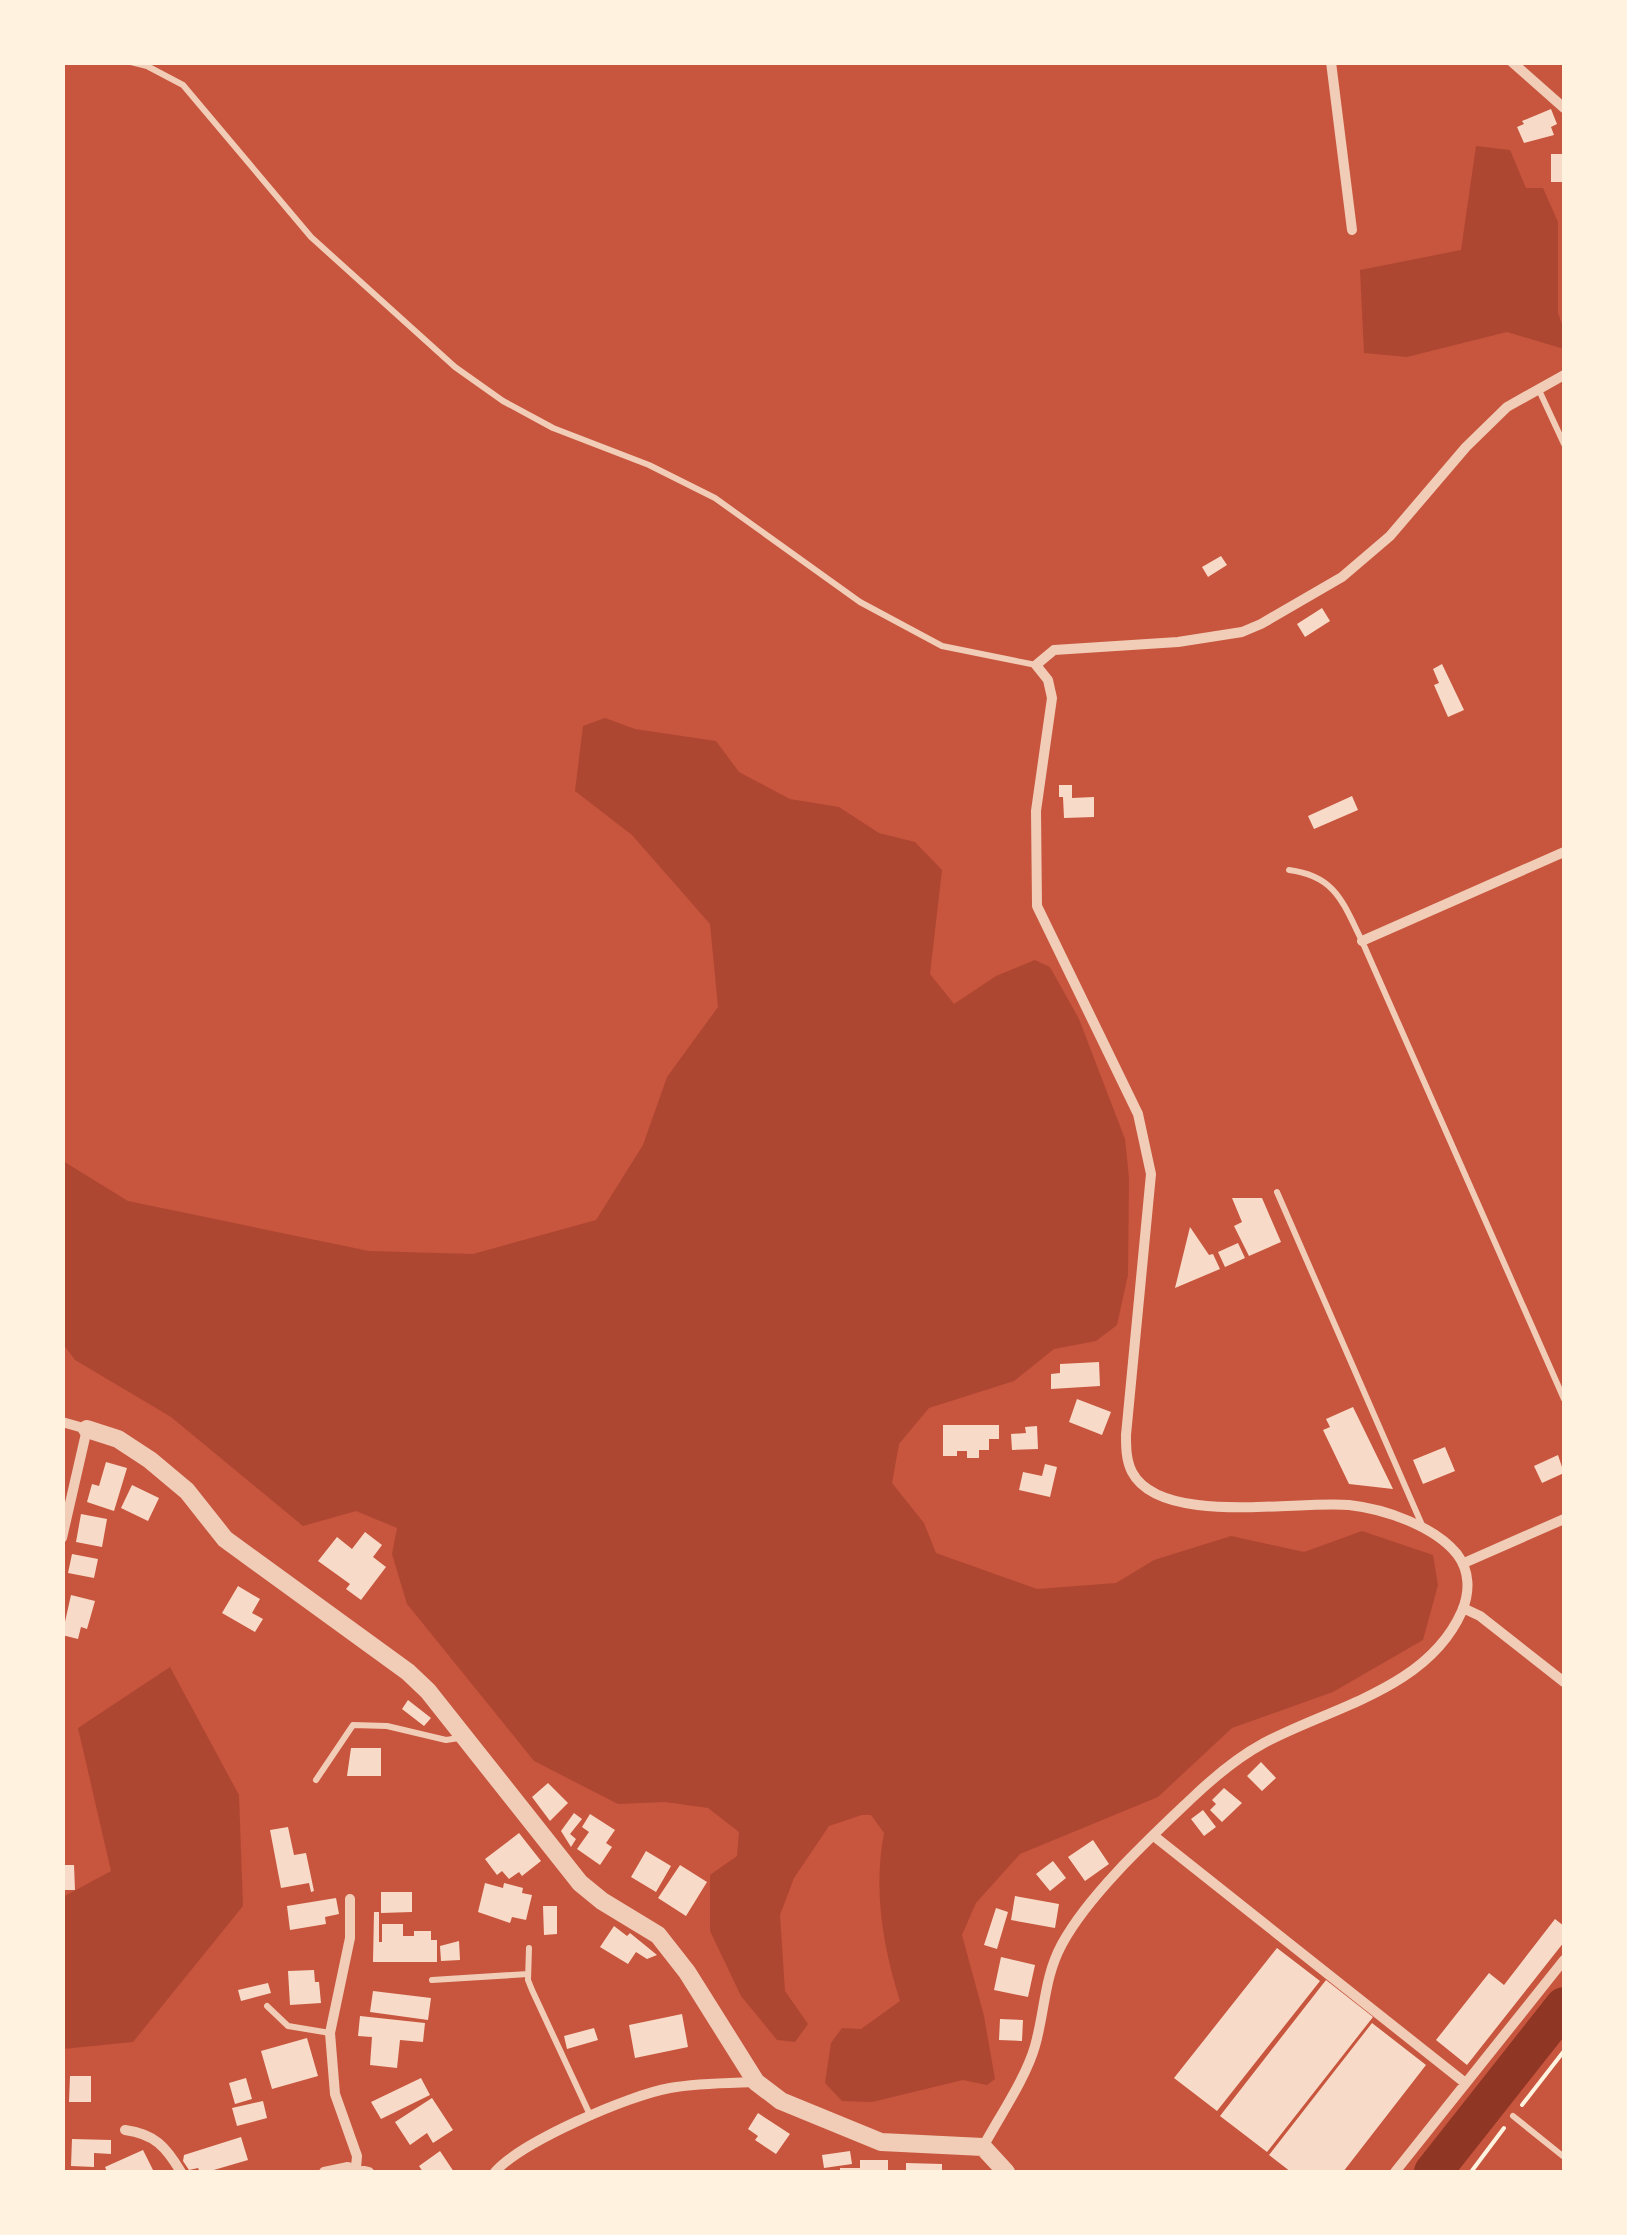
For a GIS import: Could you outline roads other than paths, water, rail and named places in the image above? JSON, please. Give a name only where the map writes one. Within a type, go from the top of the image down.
[{"type":"street","points":[[1330,62],[1352,230]]},
{"type":"street","points":[[1512,62],[1564,108]]},
{"type":"street","points":[[983,2147],[1034,2049],[1048,1973],[1082,1913],[1194,1796],[1242,1756],[1370,1696],[1438,1644],[1450,1632],[1463,1608],[1468,1581],[1464,1563],[1446,1542],[1423,1528],[1352,1505],[1202,1506],[1169,1498],[1132,1474],[1126,1435],[1151,1174],[1138,1114],[1037,906],[1036,811],[1052,698],[1048,680],[1036,665],[1054,650],[1178,642],[1242,632],[1278,615],[1342,577],[1390,536],[1507,407],[1564,375]]},
{"type":"street","points":[[1362,941],[1564,852]]},
{"type":"street","points":[[62,1422],[118,1439],[150,1460],[187,1491],[225,1540],[408,1672],[428,1691],[580,1883],[658,1935],[687,1972],[756,2082],[781,2101],[881,2142],[983,2147],[1006,2172]]},
{"type":"street","points":[[62,1538],[87,1429]]},
{"type":"street","points":[[1464,1563],[1564,1519]]},
{"type":"street","points":[[1463,1608],[1480,1616],[1564,1682]]},
{"type":"street","points":[[1154,1836],[1464,2082]]},
{"type":"street","points":[[350,1899],[350,1938],[330,2033],[335,2094],[357,2156],[356,2168]]},
{"type":"street","points":[[1395,2172],[1564,1960]]},
{"type":"street","points":[[495,2172],[509,2158],[591,2116],[646,2094],[671,2088],[756,2082]]},
{"type":"street","points":[[126,2130],[157,2139],[181,2172]]},
{"type":"street","points":[[324,2172],[356,2168],[369,2172]]},
{"type":"lane","points":[[131,62],[148,66],[183,85],[312,237],[455,367],[503,401],[553,428],[649,465],[714,498],[860,602],[942,646],[1036,665]]},
{"type":"lane","points":[[1538,388],[1564,444]]},
{"type":"lane","points":[[1289,870],[1325,880],[1336,890],[1564,1399]]},
{"type":"lane","points":[[1277,1192],[1423,1528]]},
{"type":"lane","points":[[316,1780],[353,1726],[387,1726],[446,1740],[462,1736]]},
{"type":"lane","points":[[529,1948],[528,1974],[550,2031],[591,2116]]},
{"type":"lane","points":[[432,1980],[528,1974]]},
{"type":"lane","points":[[267,2006],[288,2026],[330,2033]]},
{"type":"lane","points":[[1513,2116],[1564,2157]]},
{"type":"waterway","points":[[1433,2172],[1564,2006]]}]
